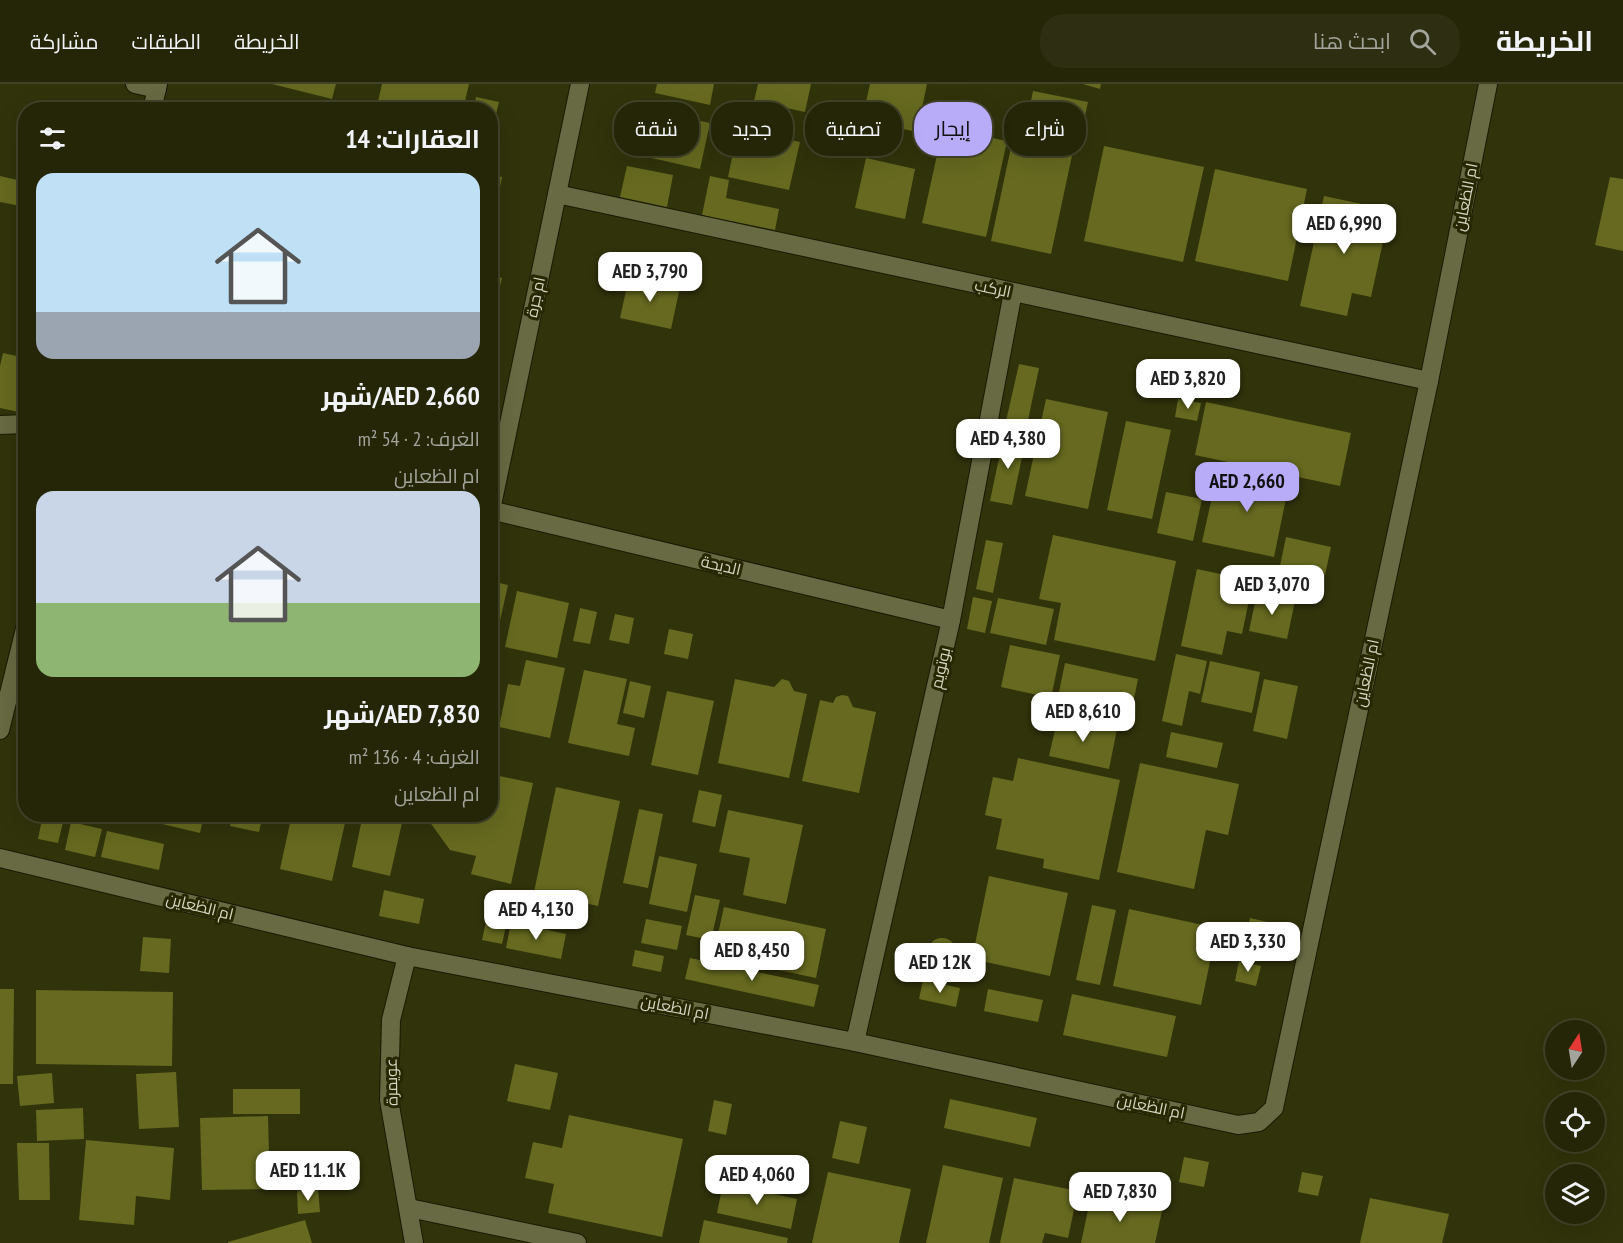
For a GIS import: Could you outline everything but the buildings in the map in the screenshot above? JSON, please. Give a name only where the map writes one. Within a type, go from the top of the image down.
[{"type":"street","points":[[135,84],[157,87],[154,102]]},
{"type":"street","name":"ام جرة","points":[[498,476],[580,84]]},
{"type":"street","name":"ام الظعاين","points":[[0,858],[408,956],[855,1042],[1238,1125],[1258,1122],[1268,1116],[1274,1108],[1429,381],[1488,84]]},
{"type":"street","name":"الركب","points":[[557,194],[1429,381]]},
{"type":"street","name":"بوتويم","points":[[855,1042],[951,620],[1013,292]]},
{"type":"street","points":[[0,425],[18,424]]},
{"type":"street","name":"الديحة","points":[[498,512],[951,620]]},
{"type":"street","points":[[0,730],[18,657]]},
{"type":"street","name":"عويمرة","points":[[408,956],[391,1020],[389,1100],[414,1243]]},
{"type":"street","points":[[409,1208],[577,1243]]}]
